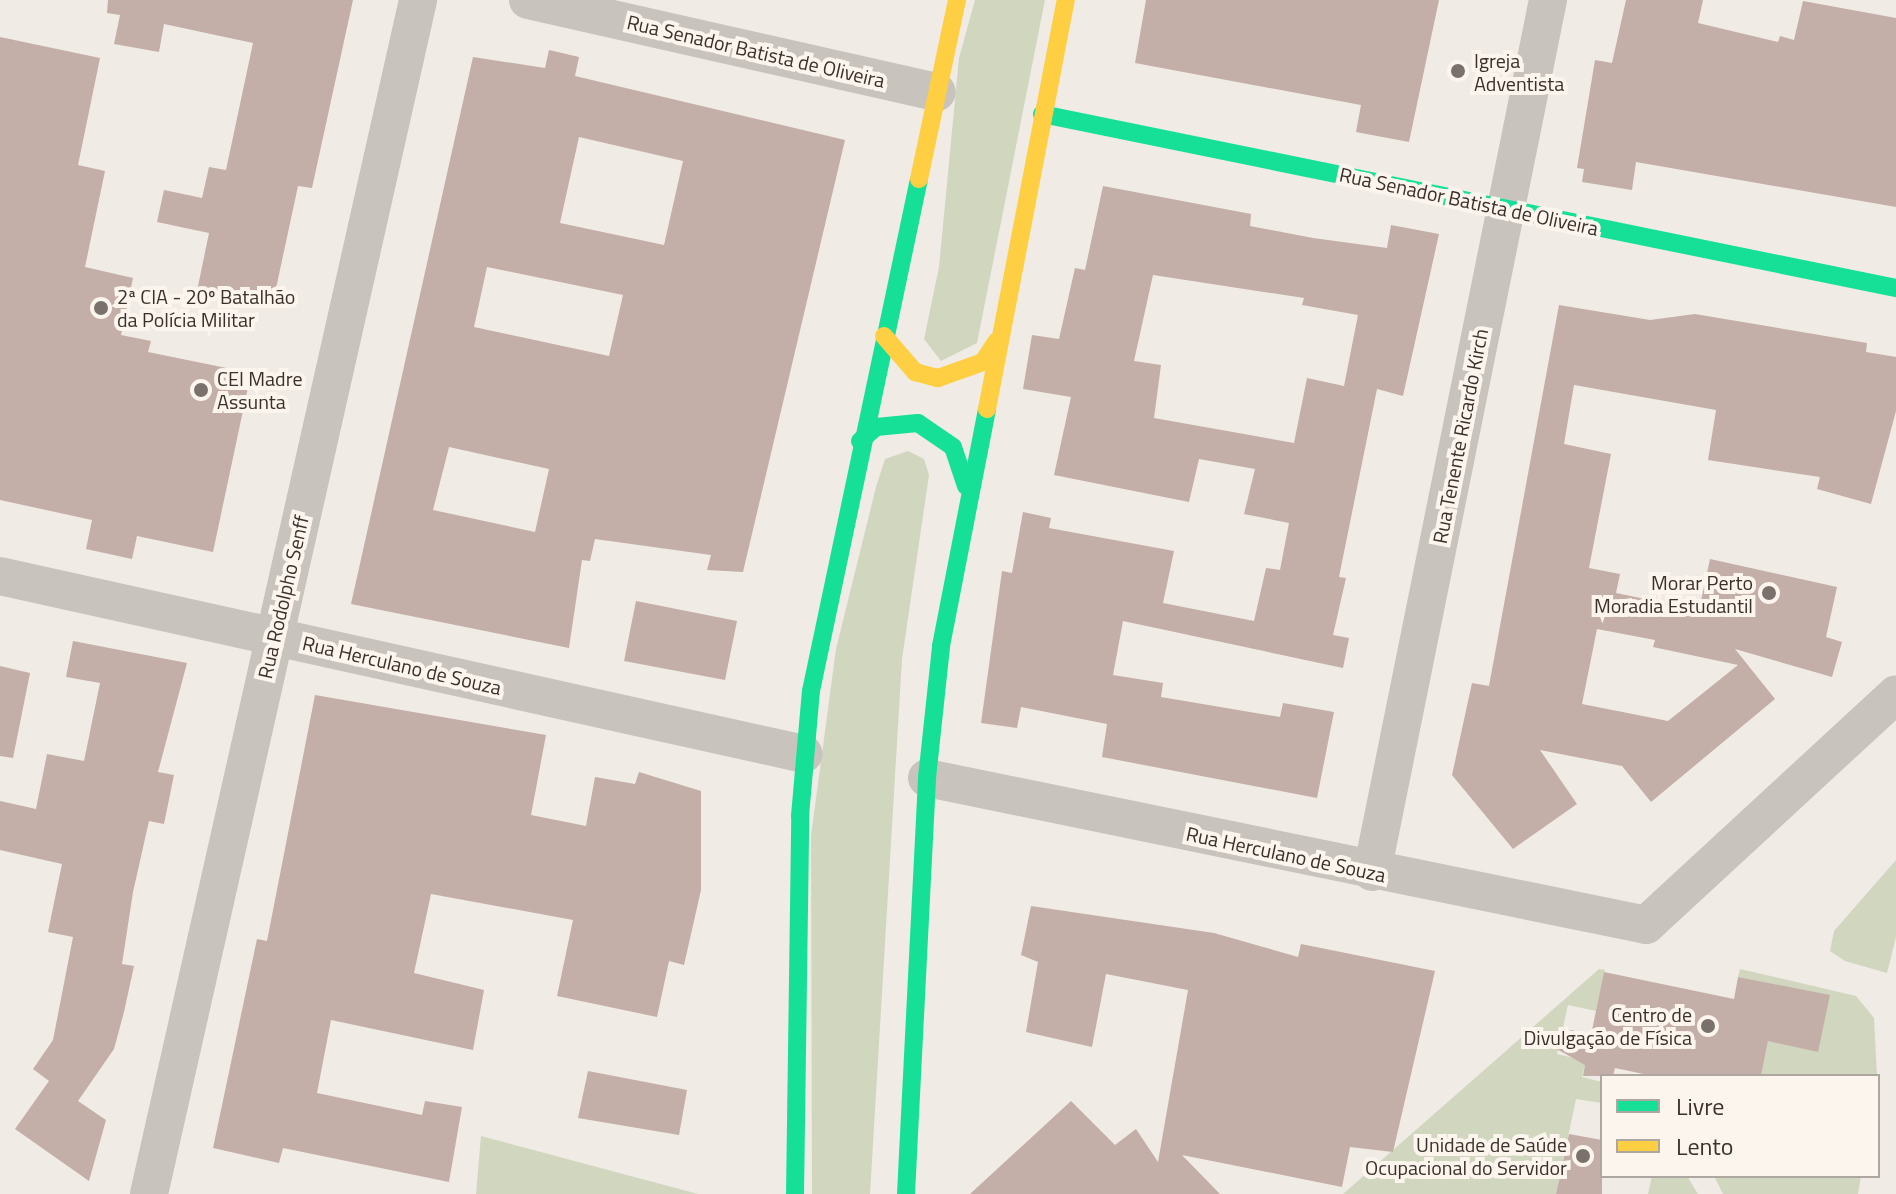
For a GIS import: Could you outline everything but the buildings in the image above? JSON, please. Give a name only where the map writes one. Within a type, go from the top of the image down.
[{"type":"main road","points":[[795,1194],[804,754],[860,441],[957,0]]},
{"type":"main road","points":[[906,1194],[927,778],[966,486],[1066,0]]},
{"type":"main road","name":"Rua Senador Batista de Oliveira","points":[[1042,114],[1896,288]]},
{"type":"main road","points":[[884,336],[915,372],[938,378],[983,362],[996,342]]},
{"type":"main road","points":[[860,441],[876,427],[918,423],[953,447],[966,486]]},
{"type":"street","name":"Rua Rodolpho Senff","points":[[149,1194],[418,0]]},
{"type":"street","name":"Rua Senador Batista de Oliveira","points":[[528,0],[937,92]]},
{"type":"street","name":"Rua Tenente Ricardo Kirch","points":[[1372,872],[1548,0]]},
{"type":"street","name":"Rua Herculano de Souza","points":[[0,576],[804,754]]},
{"type":"street","name":"Rua Herculano de Souza","points":[[927,778],[1372,872],[1646,925],[1894,698]]},
{"type":"green space","points":[[975,0],[1045,0],[977,343],[941,361],[924,339],[939,267],[959,58]]},
{"type":"green space","points":[[908,451],[924,459],[929,475],[902,659],[870,1194],[812,1194],[811,836],[836,649],[876,487],[885,459]]},
{"type":"green space","points":[[1896,860],[1896,937],[1887,973],[1845,961],[1830,951],[1834,931]]},
{"type":"green space","points":[[1599,969],[1605,970],[1596,1011],[1568,1005],[1557,1054],[1586,1061],[1582,1077],[1600,1082],[1600,1103],[1576,1099],[1556,1194],[1343,1194]]},
{"type":"green space","points":[[1740,969],[1856,996],[1874,1018],[1877,1074],[1761,1074],[1768,1041],[1830,996],[1738,977]]},
{"type":"green space","points":[[481,1136],[698,1194],[476,1194]]},
{"type":"green space","points":[[1652,1178],[1688,1178],[1698,1194],[1648,1194]]},
{"type":"green space","points":[[1715,1178],[1861,1178],[1858,1194],[1723,1194]]},
{"type":"traffic: fast","points":[[1042,114],[1896,288]]},
{"type":"traffic: fast","points":[[795,1194],[800,816],[811,691],[919,179]]},
{"type":"traffic: fast","points":[[906,1194],[927,778],[941,646],[987,409]]},
{"type":"traffic: fast","points":[[860,441],[876,427],[918,423],[953,447],[966,486]]},
{"type":"traffic: slow","points":[[919,179],[957,0]]},
{"type":"traffic: slow","points":[[987,409],[1066,0]]},
{"type":"traffic: slow","points":[[884,336],[915,372],[938,378],[983,362],[996,342]]},
{"type":"place","name":"Igreja Adventista","points":[[1458,71]]},
{"type":"place","name":"2ª CIA - 20º Batalhão da Polícia Militar","points":[[101,308]]},
{"type":"place","name":"CEI Madre Assunta","points":[[201,390]]},
{"type":"place","name":"Morar Perto Moradia Estudantil","points":[[1769,593]]},
{"type":"place","name":"Centro de Divulgação de Física","points":[[1708,1026]]},
{"type":"place","name":"Unidade de Saúde Ocupacional do Servidor","points":[[1583,1156]]}]
